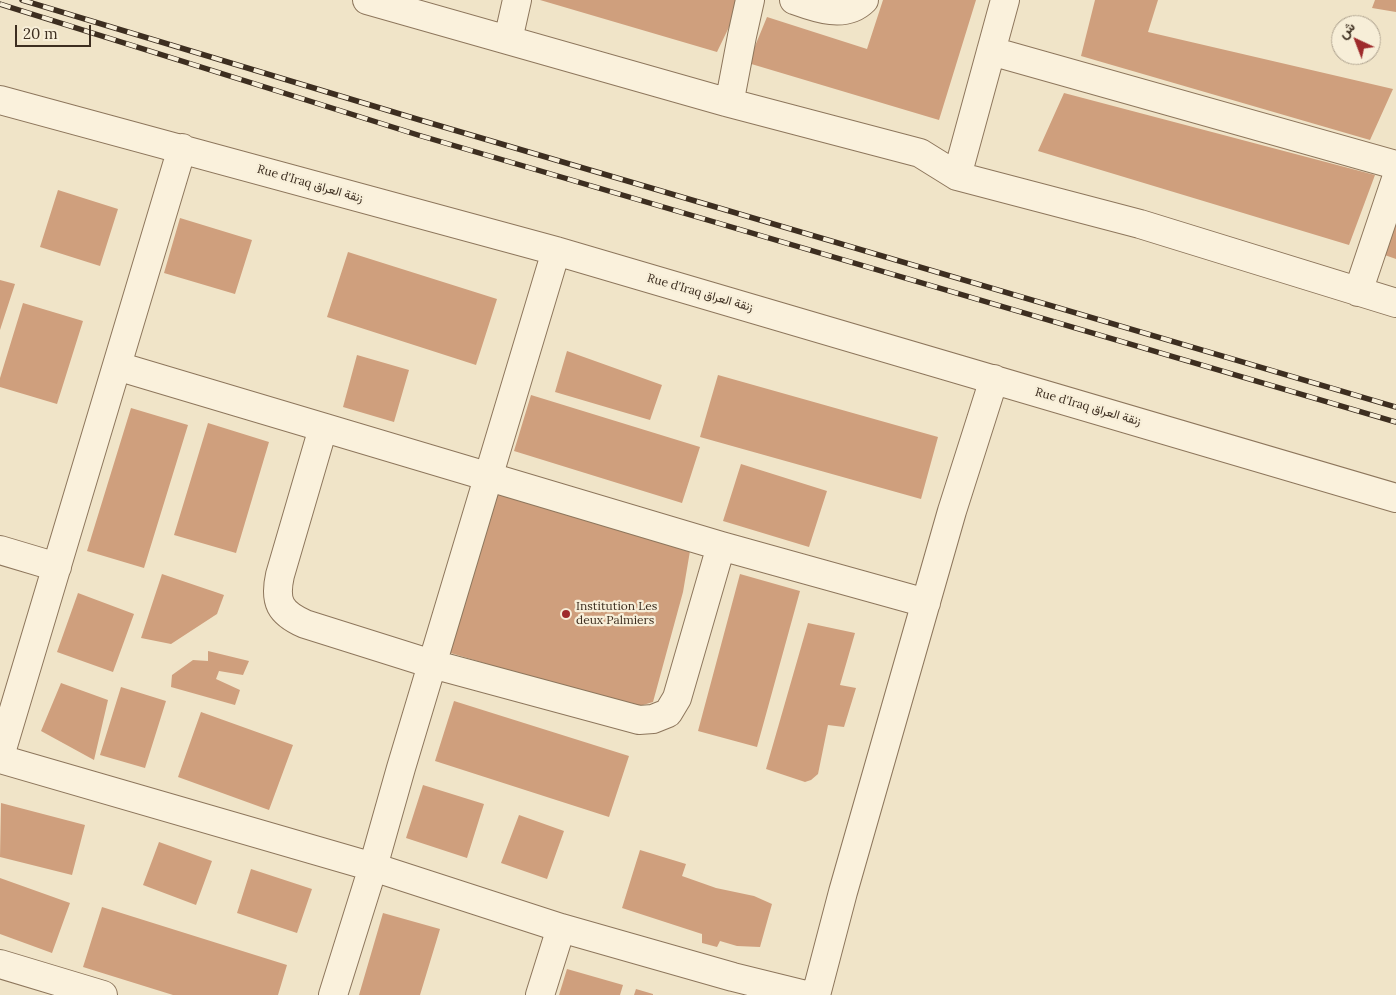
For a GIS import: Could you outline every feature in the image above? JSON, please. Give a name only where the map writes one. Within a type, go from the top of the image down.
[{"type":"street","points":[[366,0],[726,102],[920,153],[957,176],[1140,224],[1396,303]]},
{"type":"street","points":[[508,40],[518,0]]},
{"type":"street","points":[[726,102],[731,94],[750,0]]},
{"type":"street","points":[[794,0],[818,9],[848,10],[859,5],[864,0]]},
{"type":"street","points":[[957,176],[1005,0]]},
{"type":"street","points":[[991,51],[1396,165]]},
{"type":"street","name":"Rue d'Iraq زنقة العراق","points":[[0,100],[556,251],[1396,498]]},
{"type":"street","points":[[182,148],[0,758],[373,868],[561,928],[730,986],[806,995]]},
{"type":"street","points":[[1358,292],[1396,179]]},
{"type":"street","points":[[333,995],[373,868],[556,251]]},
{"type":"street","points":[[118,366],[721,546],[926,603]]},
{"type":"street","points":[[816,995],[952,511],[994,379]]},
{"type":"street","points":[[323,428],[280,576],[277,596],[282,609],[290,618],[305,624],[432,664],[639,720],[653,719],[668,713],[682,686],[721,546]]},
{"type":"street","points":[[0,550],[57,567]]},
{"type":"street","points":[[540,995],[561,928]]},
{"type":"street","points":[[0,964],[104,995]]},
{"type":"building","points":[[540,0],[742,0],[717,52]]},
{"type":"building","points":[[883,0],[976,0],[939,120],[748,63],[767,17],[867,49]]},
{"type":"building","points":[[1095,0],[1158,0],[1148,32],[1393,89],[1370,140],[1081,56]]},
{"type":"building","points":[[1375,0],[1396,0],[1396,12],[1372,8]]},
{"type":"building","points":[[1064,93],[1375,175],[1349,245],[1038,151]]},
{"type":"building","points":[[58,190],[118,209],[100,266],[40,247]]},
{"type":"building","points":[[1396,203],[1396,259],[1379,253]]},
{"type":"building","points":[[180,218],[252,240],[235,294],[164,273]]},
{"type":"building","points":[[348,252],[497,299],[476,365],[327,317]]},
{"type":"building","points":[[0,280],[15,284],[0,330]]},
{"type":"building","points":[[23,303],[83,321],[57,404],[0,387],[0,378]]},
{"type":"building","points":[[567,351],[662,385],[650,420],[555,392]]},
{"type":"building","points":[[357,355],[409,370],[394,422],[343,407]]},
{"type":"building","points":[[718,375],[938,437],[921,499],[700,437]]},
{"type":"building","points":[[531,395],[700,447],[682,503],[514,451]]},
{"type":"building","points":[[131,408],[188,425],[144,568],[87,551]]},
{"type":"building","points":[[208,423],[269,442],[236,553],[174,535]]},
{"type":"building","points":[[741,464],[827,491],[809,547],[723,521]]},
{"type":"building","name":"Institution Les deux Palmiers","points":[[491,487],[690,551],[683,592],[653,702],[633,708],[444,651]]},
{"type":"building","points":[[162,574],[224,595],[217,614],[171,644],[141,638]]},
{"type":"building","points":[[740,574],[800,591],[757,747],[698,731]]},
{"type":"building","points":[[78,593],[134,614],[113,672],[57,652]]},
{"type":"building","points":[[808,623],[855,633],[840,685],[856,688],[844,727],[828,725],[818,774],[805,782],[766,769]]},
{"type":"building","points":[[208,651],[249,661],[243,675],[219,671],[216,679],[240,690],[235,705],[171,687],[172,675],[193,660],[208,661]]},
{"type":"building","points":[[61,683],[108,700],[94,760],[41,731]]},
{"type":"building","points":[[121,687],[166,701],[145,768],[100,755]]},
{"type":"building","points":[[454,701],[629,756],[609,817],[435,761]]},
{"type":"building","points":[[201,712],[293,745],[269,810],[178,777]]},
{"type":"building","points":[[423,785],[484,804],[467,858],[406,838]]},
{"type":"building","points":[[1,803],[85,825],[72,875],[0,857]]},
{"type":"building","points":[[519,815],[564,831],[547,879],[501,863]]},
{"type":"building","points":[[159,842],[212,861],[196,905],[143,885]]},
{"type":"building","points":[[640,850],[686,864],[682,876],[716,888],[754,896],[772,904],[760,947],[737,946],[720,941],[717,947],[702,943],[702,934],[622,908]]},
{"type":"building","points":[[251,869],[312,889],[297,933],[237,913]]},
{"type":"building","points":[[0,878],[70,903],[52,953],[0,934]]},
{"type":"building","points":[[102,907],[287,965],[278,995],[173,995],[83,967]]},
{"type":"building","points":[[383,913],[440,929],[420,995],[359,995]]},
{"type":"building","points":[[567,969],[623,985],[620,995],[559,995]]},
{"type":"building","points":[[636,989],[653,994],[653,995],[634,995]]},
{"type":"railway","points":[[22,0],[420,120],[1396,407]]},
{"type":"railway","points":[[0,4],[418,135],[1396,422]]},
{"type":"place","name":"Institution Les deux Palmiers","points":[[566,614]]}]
